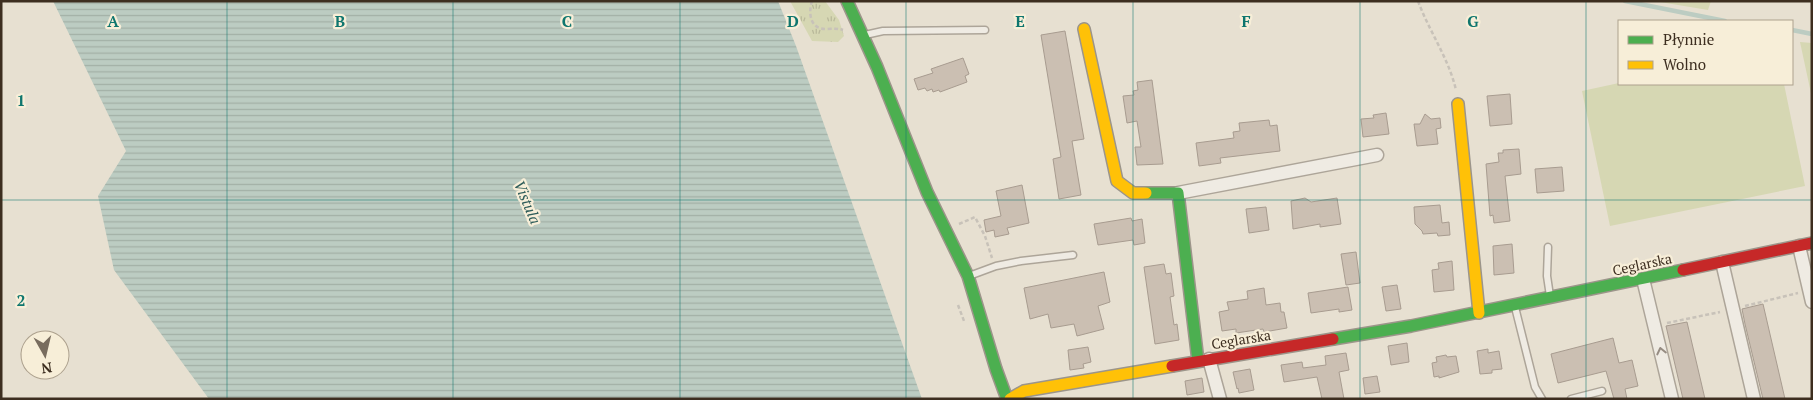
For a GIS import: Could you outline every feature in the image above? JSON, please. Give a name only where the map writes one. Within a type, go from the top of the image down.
[{"type":"street","points":[[846,1],[864,36],[923,182],[968,277],[996,373],[1009,399]]},
{"type":"street","points":[[1084,29],[1116,181],[1134,193],[1178,193],[1378,156]]},
{"type":"street","points":[[1458,104],[1478,313]]},
{"type":"street","points":[[1178,193],[1204,360],[1220,399]]},
{"type":"street","points":[[1806,244],[1812,302]]},
{"type":"street","name":"Ceglarska","points":[[1009,399],[1024,391],[1515,306],[1806,244]]},
{"type":"street","points":[[1722,262],[1754,399]]},
{"type":"street","points":[[1643,279],[1672,399]]},
{"type":"lane","points":[[864,36],[883,31],[985,30]]},
{"type":"lane","points":[[1548,247],[1547,276],[1550,298]]},
{"type":"lane","points":[[968,277],[996,266],[1020,260],[1073,256]]},
{"type":"lane","points":[[1515,306],[1535,387],[1542,399]]},
{"type":"lane","points":[[1572,399],[1602,391]]},
{"type":"path","points":[[812,1],[809,11],[811,21],[815,25],[820,28],[845,30]]},
{"type":"path","points":[[1418,1],[1424,19],[1456,87],[1458,104]]},
{"type":"path","points":[[975,217],[985,236],[996,266]]},
{"type":"green space","points":[[790,1],[825,1],[839,20],[844,36],[838,42],[812,41]]},
{"type":"green space","points":[[1654,1],[1711,1],[1708,10]]},
{"type":"green space","points":[[1800,42],[1812,43],[1812,98]]},
{"type":"green space","points":[[1618,83],[1618,85],[1784,85],[1805,186],[1610,226],[1582,91]]},
{"type":"water","name":"Vistula","points":[[53,1],[778,1],[796,46],[922,399],[209,399],[114,270],[98,196],[126,151]]},
{"type":"building","points":[[1065,31],[1084,139],[1072,141],[1081,195],[1059,199],[1053,159],[1061,157],[1041,35]]},
{"type":"building","points":[[963,58],[969,74],[965,76],[967,82],[940,92],[939,90],[933,92],[932,89],[927,91],[925,88],[918,90],[914,79],[933,73],[931,69]]},
{"type":"building","points":[[1152,80],[1163,164],[1137,165],[1135,147],[1141,147],[1137,121],[1127,123],[1123,96],[1134,95],[1133,91],[1138,90],[1137,82]]},
{"type":"building","points":[[1510,94],[1512,124],[1490,126],[1487,96]]},
{"type":"building","points":[[1386,113],[1389,134],[1363,137],[1361,119],[1374,118],[1373,115]]},
{"type":"building","points":[[1425,114],[1431,119],[1440,118],[1441,128],[1436,129],[1438,144],[1417,146],[1414,124],[1420,124]]},
{"type":"building","points":[[1269,120],[1270,126],[1277,125],[1280,151],[1220,158],[1221,163],[1199,166],[1196,143],[1234,138],[1233,132],[1240,131],[1239,123]]},
{"type":"building","points":[[1519,149],[1521,174],[1505,176],[1510,221],[1494,223],[1493,215],[1490,216],[1486,164],[1499,162],[1498,153],[1503,153],[1503,150]]},
{"type":"building","points":[[1562,167],[1564,191],[1537,193],[1535,169]]},
{"type":"building","points":[[1022,185],[1029,223],[1007,228],[1009,234],[995,237],[994,230],[986,232],[984,220],[1001,216],[996,191]]},
{"type":"building","points":[[1305,198],[1311,202],[1337,198],[1341,224],[1320,227],[1320,224],[1293,229],[1291,201]]},
{"type":"building","points":[[1440,205],[1442,223],[1449,222],[1450,235],[1438,236],[1437,233],[1423,234],[1415,224],[1414,207]]},
{"type":"building","points":[[1266,207],[1269,230],[1249,233],[1246,209]]},
{"type":"building","points":[[1131,218],[1132,221],[1142,219],[1145,243],[1134,245],[1133,240],[1098,245],[1094,224]]},
{"type":"building","points":[[1512,244],[1514,273],[1494,275],[1493,246]]},
{"type":"building","points":[[1356,252],[1360,283],[1346,285],[1341,254]]},
{"type":"building","points":[[1452,261],[1454,290],[1434,292],[1432,270],[1439,269],[1438,263]]},
{"type":"building","points":[[1164,264],[1166,274],[1171,273],[1174,296],[1170,297],[1174,325],[1177,324],[1179,340],[1155,344],[1144,267]]},
{"type":"building","points":[[1104,272],[1110,302],[1098,306],[1104,329],[1077,336],[1074,324],[1051,328],[1048,314],[1030,319],[1024,288]]},
{"type":"building","points":[[1397,285],[1401,309],[1386,311],[1382,287]]},
{"type":"building","points":[[1348,287],[1352,310],[1339,312],[1339,309],[1311,313],[1308,293]]},
{"type":"building","points":[[1264,288],[1266,305],[1280,303],[1287,328],[1264,332],[1263,329],[1236,333],[1236,329],[1222,331],[1219,312],[1229,310],[1227,302],[1248,299],[1247,291]]},
{"type":"building","points":[[1763,304],[1785,399],[1763,399],[1745,324],[1742,309]]},
{"type":"building","points":[[1687,322],[1705,399],[1683,399],[1666,326]]},
{"type":"building","points":[[1613,338],[1619,363],[1632,360],[1638,386],[1625,389],[1627,399],[1614,399],[1606,371],[1558,383],[1551,354]]},
{"type":"building","points":[[1407,343],[1409,362],[1391,365],[1388,346]]},
{"type":"building","points":[[1088,347],[1091,362],[1083,364],[1084,368],[1070,370],[1068,350]]},
{"type":"building","points":[[1488,349],[1488,353],[1499,351],[1502,369],[1492,370],[1492,373],[1480,374],[1477,351]]},
{"type":"building","points":[[1346,353],[1349,370],[1339,372],[1344,399],[1322,399],[1317,377],[1284,382],[1281,365],[1302,362],[1303,368],[1326,365],[1325,356]]},
{"type":"building","points":[[1446,355],[1447,357],[1456,356],[1459,372],[1439,378],[1439,376],[1434,377],[1432,363],[1437,362],[1436,357]]},
{"type":"building","points":[[1250,369],[1254,390],[1239,393],[1233,372]]},
{"type":"building","points":[[1377,376],[1380,392],[1365,394],[1363,378]]},
{"type":"building","points":[[1202,378],[1204,392],[1187,395],[1185,381]]},
{"type":"waterway","points":[[1625,1],[1720,20]]},
{"type":"waterway","points":[[1793,30],[1812,34]]},
{"type":"traffic: fast","points":[[847,1],[877,67],[927,192],[968,276],[1007,399]]},
{"type":"traffic: fast","points":[[1146,193],[1178,193],[1198,361]]},
{"type":"traffic: fast","points":[[1333,339],[1411,326],[1683,270]]},
{"type":"traffic: slow","points":[[1084,29],[1117,181],[1133,193],[1146,193]]},
{"type":"traffic: slow","points":[[1458,104],[1479,313]]},
{"type":"traffic: slow","points":[[1010,399],[1024,391],[1172,366]]},
{"type":"traffic: jam","points":[[1683,270],[1812,243]]},
{"type":"traffic: jam","points":[[1172,366],[1333,339]]}]
